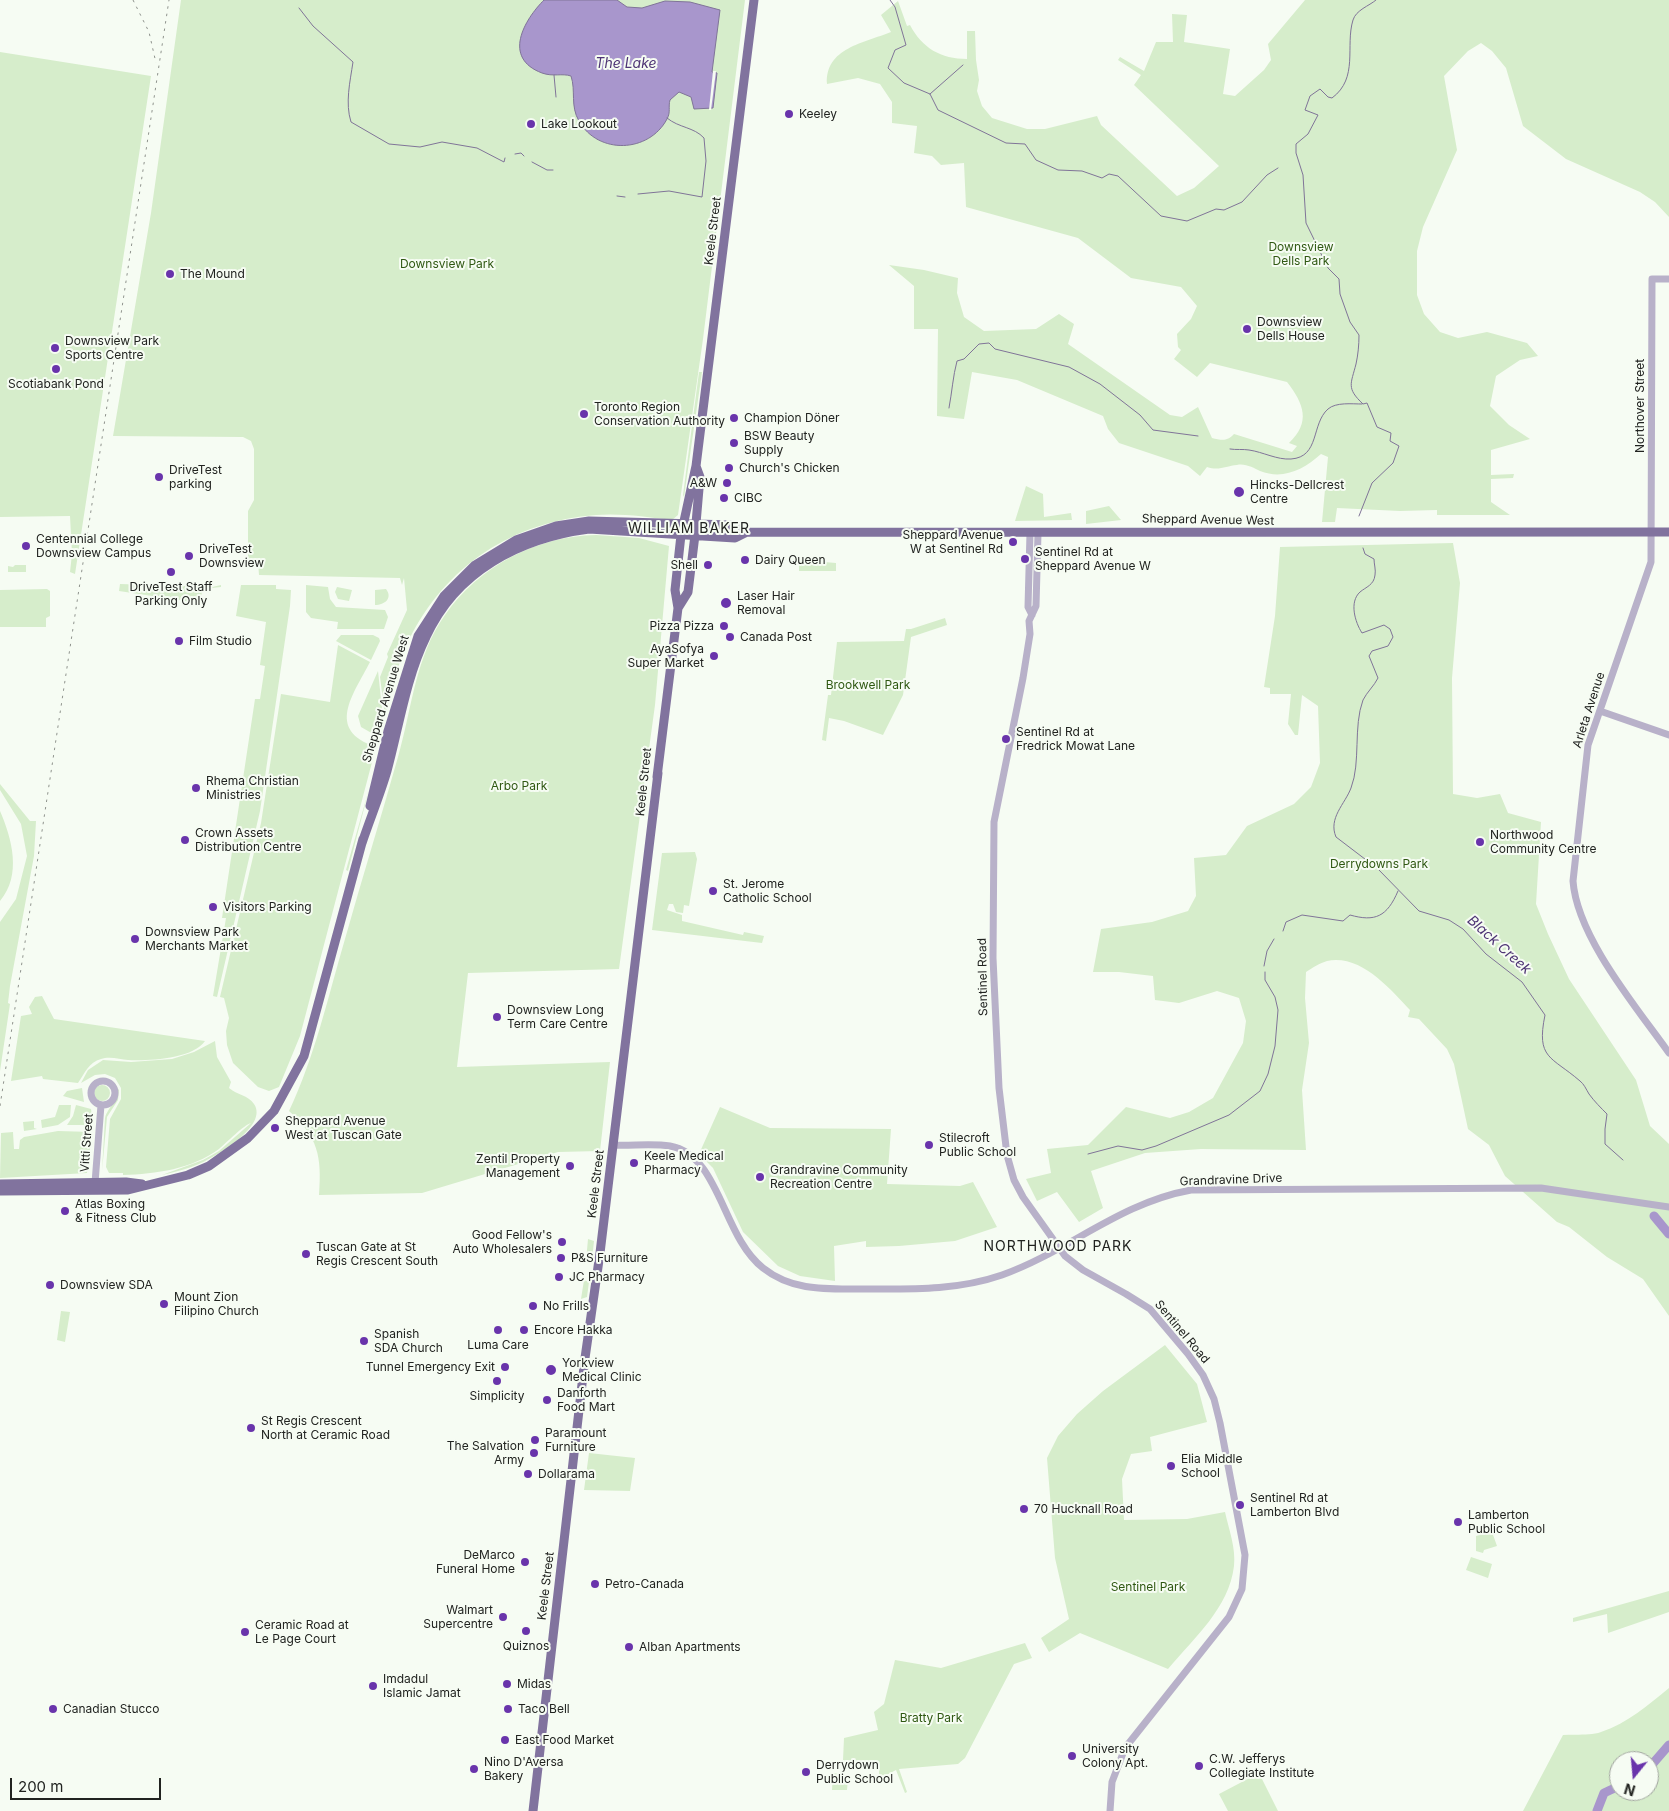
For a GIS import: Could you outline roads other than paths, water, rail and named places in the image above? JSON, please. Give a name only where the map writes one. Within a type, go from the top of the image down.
[{"type":"main road","name":"Keele Street","points":[[533,1811],[537,1763],[585,1358],[613,1145],[678,608],[675,590],[681,535],[692,476],[696,466],[754,0]]},
{"type":"main road","name":"Keele Street","points":[[678,608],[688,592],[700,477],[696,466]]},
{"type":"main road","name":"Sheppard Avenue West","points":[[0,1191],[128,1190],[144,1184],[188,1175],[216,1162],[248,1138],[274,1111],[282,1100],[304,1056],[362,843],[383,748],[418,636],[436,606],[458,580],[498,550],[516,540],[556,526],[610,520],[732,525],[747,532],[1669,532]]},
{"type":"main road","name":"Sheppard Avenue West","points":[[362,843],[386,774],[420,650],[442,610],[464,584],[500,556],[532,541],[565,532],[589,529],[735,538],[747,532]]},
{"type":"main road","name":"Sheppard Avenue West","points":[[0,1184],[126,1182],[144,1184]]},
{"type":"main road","name":"Keele Street","points":[[527,1811],[537,1763]]},
{"type":"street","name":"Northover Street","points":[[1652,532],[1652,279],[1669,279]]},
{"type":"street","name":"Arleta Avenue","points":[[1652,532],[1652,554],[1647,578],[1585,758],[1573,881],[1574,893],[1600,956],[1669,1054]]},
{"type":"street","name":"Sentinel Road","points":[[1034,533],[1036,606],[1032,615],[1023,678],[994,822],[993,958],[1004,1137],[1008,1160],[1023,1197],[1065,1256],[1082,1270],[1150,1309],[1203,1375],[1214,1399],[1220,1423],[1245,1555],[1242,1589],[1229,1617],[1122,1753],[1112,1782],[1110,1811]]},
{"type":"street","points":[[1600,711],[1669,735]]},
{"type":"street","name":"Vitti Street","points":[[95,1183],[101,1105]]},
{"type":"street","name":"Grandravine Drive","points":[[613,1145],[670,1146],[692,1156],[710,1178],[732,1227],[751,1258],[767,1271],[797,1286],[818,1289],[934,1289],[960,1286],[1004,1274],[1134,1207],[1164,1196],[1191,1190],[1541,1188],[1669,1207]]},
{"type":"water","name":"The Lake","points":[[544,0],[617,0],[627,7],[642,8],[665,1],[690,2],[720,10],[712,72],[717,73],[713,108],[694,109],[691,97],[679,92],[670,100],[667,119],[659,130],[648,138],[636,144],[623,146],[598,140],[587,132],[576,115],[571,76],[542,73],[530,66],[523,58],[520,49],[520,38],[530,18]]},
{"type":"waterway","points":[[890,0],[895,7],[906,45],[895,50],[888,68],[904,83],[930,94],[938,110],[1006,143],[1025,144],[1036,160],[1058,170],[1082,171],[1102,178],[1109,174],[1118,176],[1161,216],[1187,221],[1216,209],[1224,210],[1242,202],[1267,175],[1278,168]]},
{"type":"waterway","name":"Black Creek","points":[[1359,516],[1372,483],[1393,463],[1399,446],[1390,441],[1391,433],[1377,427],[1367,403],[1363,404],[1352,390],[1359,335],[1350,322],[1340,294],[1339,279],[1328,268],[1306,223],[1303,175],[1296,153],[1296,144],[1308,134],[1318,115],[1305,110],[1310,96],[1320,89],[1328,97],[1332,98],[1346,81],[1350,61],[1353,20],[1360,11],[1376,0]]},
{"type":"waterway","points":[[299,8],[313,26],[353,62],[348,100],[351,122],[389,144],[420,147],[442,142],[477,148],[504,162],[505,158]]},
{"type":"waterway","points":[[930,94],[963,65]]},
{"type":"waterway","points":[[554,75],[556,97]]},
{"type":"waterway","points":[[638,194],[669,191],[702,197],[706,161],[704,138],[700,134],[667,118]]},
{"type":"waterway","points":[[515,154],[521,153],[524,156]]},
{"type":"waterway","points":[[532,162],[547,170],[553,170]]},
{"type":"waterway","points":[[617,196],[625,197]]},
{"type":"waterway","points":[[949,408],[957,361],[964,359],[979,344],[989,343],[995,349],[1069,367],[1100,384],[1140,415],[1153,430],[1198,436]]},
{"type":"waterway","points":[[1230,449],[1249,450],[1286,459],[1300,457],[1311,446],[1319,423],[1328,409],[1340,404],[1362,404]]},
{"type":"waterway","name":"Black Creek","points":[[1363,548],[1365,554],[1374,559],[1375,573],[1373,581],[1360,592],[1355,601],[1354,612],[1357,623],[1362,633],[1384,625],[1390,629],[1393,637],[1388,646],[1372,651],[1369,656],[1378,678],[1363,700],[1360,710],[1354,778],[1336,817],[1334,824],[1336,837],[1378,869],[1419,911],[1449,920],[1463,929],[1486,954],[1522,982],[1545,1015],[1543,1029],[1544,1049],[1554,1061],[1584,1085],[1591,1097],[1607,1114],[1605,1144],[1623,1160]]},
{"type":"waterway","points":[[1283,931],[1286,922],[1302,915],[1343,921],[1350,915],[1366,918],[1379,915],[1389,907],[1398,891]]},
{"type":"waterway","points":[[1264,966],[1267,951],[1274,939]]},
{"type":"waterway","points":[[1088,1154],[1118,1146],[1142,1150],[1156,1146],[1229,1115],[1260,1091],[1268,1074],[1275,1046],[1278,1010],[1275,997],[1265,980],[1265,972]]},
{"type":"waterway","name":"Black Creek","points":[[1654,1216],[1669,1234]]},
{"type":"waterway","name":"Black Creek","points":[[1659,1756],[1669,1745]]},
{"type":"waterway","name":"Black Creek","points":[[1597,1811],[1604,1793],[1609,1791]]},
{"type":"railway","points":[[133,0],[149,32],[156,63]]},
{"type":"railway","points":[[0,1106],[169,0]]},
{"type":"place","name":"Keeley","points":[[789,114]]},
{"type":"place","name":"Lake Lookout","points":[[531,124]]},
{"type":"place","name":"The Mound","points":[[170,274]]},
{"type":"place","name":"Downsview Dells House","points":[[1247,329]]},
{"type":"place","name":"Downsview Park Sports Centre","points":[[55,348]]},
{"type":"place","name":"Scotiabank Pond","points":[[56,369]]},
{"type":"place","name":"Toronto Region Conservation Authority","points":[[584,414]]},
{"type":"place","name":"Champion Döner","points":[[734,418]]},
{"type":"place","name":"BSW Beauty Supply","points":[[734,443]]},
{"type":"place","name":"Church's Chicken","points":[[729,468]]},
{"type":"place","name":"DriveTest parking","points":[[159,477]]},
{"type":"place","name":"A&W","points":[[727,483]]},
{"type":"place","name":"Hincks-Dellcrest Centre","points":[[1239,492]]},
{"type":"place","name":"CIBC","points":[[724,498]]},
{"type":"place","name":"Sheppard Avenue W at Sentinel Rd","points":[[1013,542]]},
{"type":"place","name":"Centennial College Downsview Campus","points":[[26,546]]},
{"type":"place","name":"DriveTest Downsview","points":[[189,556]]},
{"type":"place","name":"Sentinel Rd at Sheppard Avenue W","points":[[1025,559]]},
{"type":"place","name":"Dairy Queen","points":[[745,560]]},
{"type":"place","name":"Shell","points":[[708,565]]},
{"type":"place","name":"DriveTest Staff Parking Only","points":[[171,572]]},
{"type":"place","name":"Laser Hair Removal","points":[[726,603]]},
{"type":"place","name":"Pizza Pizza","points":[[724,626]]},
{"type":"place","name":"Canada Post","points":[[730,637]]},
{"type":"place","name":"Film Studio","points":[[179,641]]},
{"type":"place","name":"AyaSofya Super Market","points":[[714,656]]},
{"type":"place","name":"Sentinel Rd at Fredrick Mowat Lane","points":[[1006,739]]},
{"type":"place","name":"Rhema Christian Ministries","points":[[196,788]]},
{"type":"place","name":"Crown Assets Distribution Centre","points":[[185,840]]},
{"type":"place","name":"Northwood Community Centre","points":[[1480,842]]},
{"type":"place","name":"St. Jerome Catholic School","points":[[713,891]]},
{"type":"place","name":"Visitors Parking","points":[[213,907]]},
{"type":"place","name":"Downsview Park Merchants Market","points":[[135,939]]},
{"type":"place","name":"Downsview Long Term Care Centre","points":[[497,1017]]},
{"type":"place","name":"Sheppard Avenue West at Tuscan Gate","points":[[275,1128]]},
{"type":"place","name":"Stilecroft Public School","points":[[929,1145]]},
{"type":"place","name":"Keele Medical Pharmacy","points":[[634,1163]]},
{"type":"place","name":"Zentil Property Management","points":[[570,1166]]},
{"type":"place","name":"Grandravine Community Recreation Centre","points":[[760,1177]]},
{"type":"place","name":"Atlas Boxing & Fitness Club","points":[[65,1211]]},
{"type":"place","name":"Good Fellow's Auto Wholesalers","points":[[562,1242]]},
{"type":"place","name":"Tuscan Gate at St Regis Crescent South","points":[[306,1254]]},
{"type":"place","name":"P&S Furniture","points":[[561,1258]]},
{"type":"place","name":"JC Pharmacy","points":[[559,1277]]},
{"type":"place","name":"Downsview SDA","points":[[50,1285]]},
{"type":"place","name":"Mount Zion Filipino Church","points":[[164,1304]]},
{"type":"place","name":"No Frills","points":[[533,1306]]},
{"type":"place","name":"Luma Care","points":[[498,1330]]},
{"type":"place","name":"Encore Hakka","points":[[524,1330]]},
{"type":"place","name":"Spanish SDA Church","points":[[364,1341]]},
{"type":"place","name":"Tunnel Emergency Exit","points":[[505,1367]]},
{"type":"place","name":"Yorkview Medical Clinic","points":[[551,1370]]},
{"type":"place","name":"Simplicity","points":[[497,1381]]},
{"type":"place","name":"Danforth Food Mart","points":[[547,1400]]},
{"type":"place","name":"St Regis Crescent North at Ceramic Road","points":[[251,1428]]},
{"type":"place","name":"Paramount Furniture","points":[[535,1440]]},
{"type":"place","name":"The Salvation Army","points":[[534,1453]]},
{"type":"place","name":"Elia Middle School","points":[[1171,1466]]},
{"type":"place","name":"Dollarama","points":[[528,1474]]},
{"type":"place","name":"Sentinel Rd at Lamberton Blvd","points":[[1240,1505]]},
{"type":"place","name":"70 Hucknall Road","points":[[1024,1509]]},
{"type":"place","name":"Lamberton Public School","points":[[1458,1522]]},
{"type":"place","name":"DeMarco Funeral Home","points":[[525,1562]]},
{"type":"place","name":"Petro-Canada","points":[[595,1584]]},
{"type":"place","name":"Walmart Supercentre","points":[[503,1617]]},
{"type":"place","name":"Quiznos","points":[[526,1631]]},
{"type":"place","name":"Ceramic Road at Le Page Court","points":[[245,1632]]},
{"type":"place","name":"Alban Apartments","points":[[629,1647]]},
{"type":"place","name":"Midas","points":[[507,1684]]},
{"type":"place","name":"Imdadul Islamic Jamat","points":[[373,1686]]},
{"type":"place","name":"Canadian Stucco","points":[[53,1709]]},
{"type":"place","name":"Taco Bell","points":[[508,1709]]},
{"type":"place","name":"East Food Market","points":[[505,1740]]},
{"type":"place","name":"University Colony Apt.","points":[[1072,1756]]},
{"type":"place","name":"C.W. Jefferys Collegiate Institute","points":[[1199,1766]]},
{"type":"place","name":"Nino D'Aversa Bakery","points":[[474,1769]]},
{"type":"place","name":"Derrydown Public School","points":[[806,1772]]},
{"type":"district","name":"WILLIAM BAKER","points":[[689,529]]},
{"type":"district","name":"NORTHWOOD PARK","points":[[1058,1247]]},
{"type":"park label","name":"Downsview Dells Park","points":[[1301,254]]},
{"type":"park label","name":"Downsview Park","points":[[447,264]]},
{"type":"park label","name":"Brookwell Park","points":[[868,685]]},
{"type":"park label","name":"Arbo Park","points":[[519,786]]},
{"type":"park label","name":"Derrydowns Park","points":[[1379,864]]},
{"type":"park label","name":"Sentinel Park","points":[[1148,1587]]},
{"type":"park label","name":"Bratty Park","points":[[931,1718]]}]
